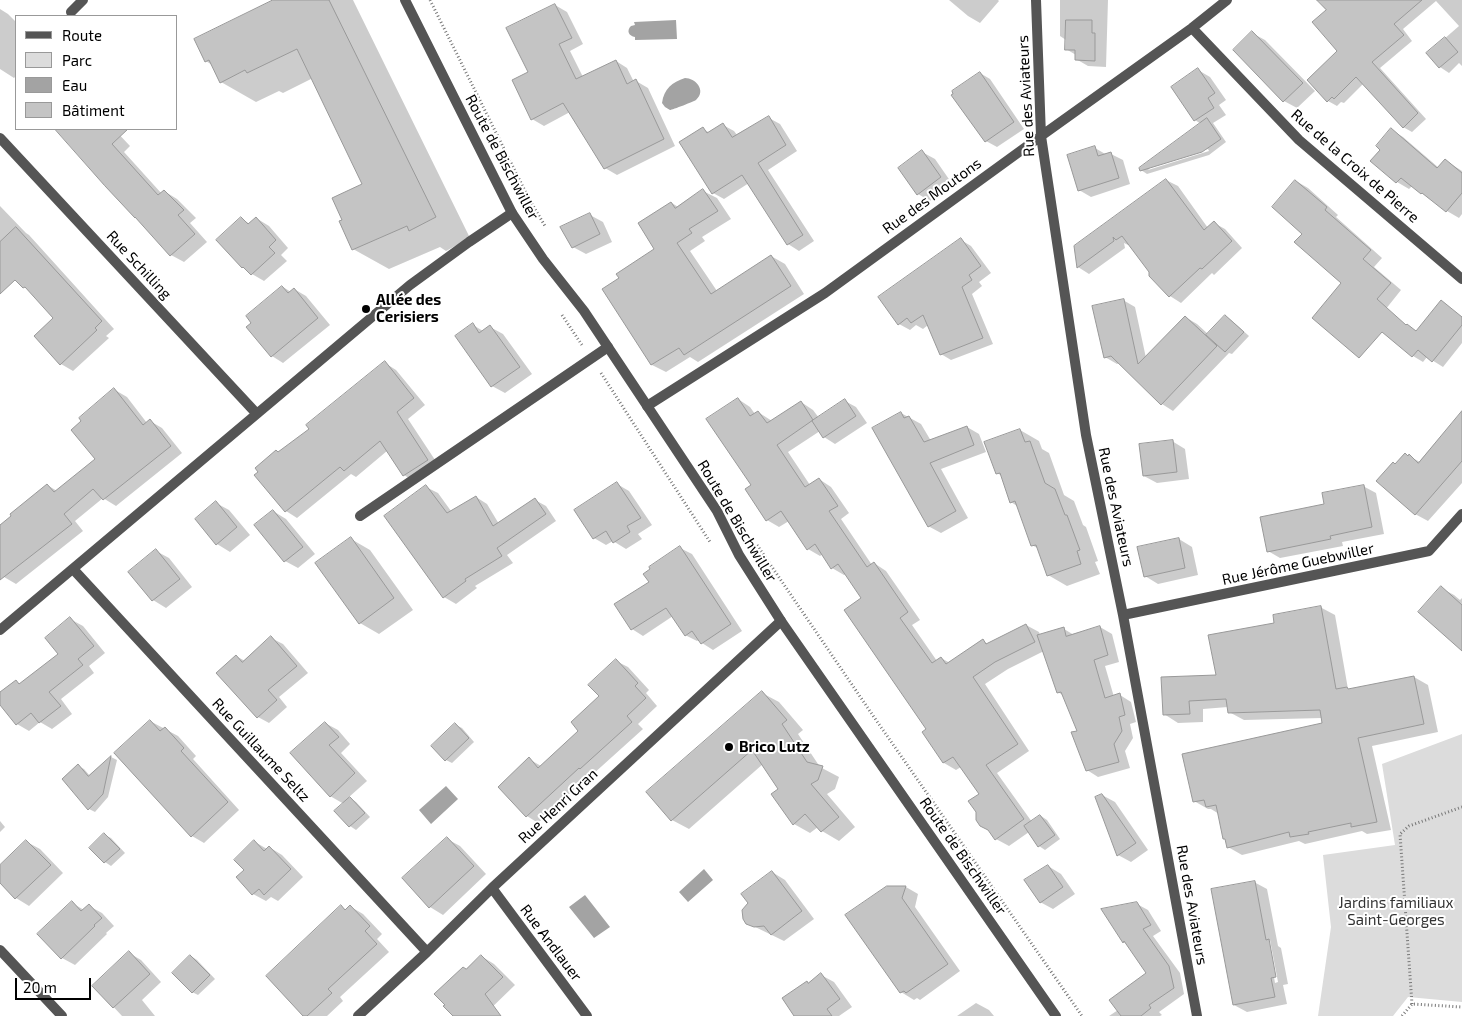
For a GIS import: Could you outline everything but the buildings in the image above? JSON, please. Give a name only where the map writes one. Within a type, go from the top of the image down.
[{"type":"street","points":[[70,12],[82,0]]},
{"type":"street","name":"Route de Bischwiller","points":[[405,0],[512,213],[543,259],[584,311],[717,511],[752,578],[781,621],[1056,1016]]},
{"type":"street","name":"Rue des Aviateurs","points":[[1036,0],[1041,136],[1086,435],[1123,614],[1197,1016]]},
{"type":"street","name":"Rue des Moutons","points":[[647,406],[825,293],[1228,0]]},
{"type":"street","name":"Rue de la Croix de Pierre","points":[[1192,28],[1299,140],[1462,279]]},
{"type":"street","name":"Rue Schilling","points":[[0,138],[256,413]]},
{"type":"street","points":[[1,627],[73,569],[410,285],[512,213]]},
{"type":"street","points":[[360,516],[608,348]]},
{"type":"street","name":"Rue Jérôme Guebwiller","points":[[1123,614],[1429,551],[1462,514]]},
{"type":"street","name":"Rue Guillaume Seltz","points":[[73,569],[427,952]]},
{"type":"street","name":"Rue Henri Gran","points":[[358,1016],[492,888],[781,621]]},
{"type":"street","name":"Rue Andlauer","points":[[492,888],[587,1016]]},
{"type":"street","points":[[0,950],[62,1016]]},
{"type":"path","points":[[430,0],[528,197],[550,234]]},
{"type":"path","points":[[756,544],[870,712],[1082,1016]]},
{"type":"path","points":[[1402,1016],[1412,1004],[1400,834],[1409,826],[1462,807]]},
{"type":"path","points":[[1412,1004],[1462,1007]]},
{"type":"green space","name":"Jardins familiaux Saint-Georges","points":[[1462,734],[1462,1002],[1408,997],[1393,1016],[1318,1016],[1331,927],[1323,855],[1395,845],[1382,764]]},
{"type":"water","points":[[676,20],[677,39],[635,40],[635,37],[629,33],[629,28],[635,25],[634,22]]},
{"type":"water","points":[[685,78],[696,82],[700,89],[699,96],[695,101],[670,110],[662,103],[665,94],[673,84]]},
{"type":"water","points":[[446,786],[458,799],[431,824],[419,810]]},
{"type":"water","points":[[704,869],[713,880],[688,902],[679,892]]},
{"type":"water","points":[[585,895],[610,927],[594,938],[569,907]]},
{"type":"place","name":"Allée des Cerisiers","points":[[366,309]]},
{"type":"place","name":"Brico Lutz","points":[[729,747]]}]
